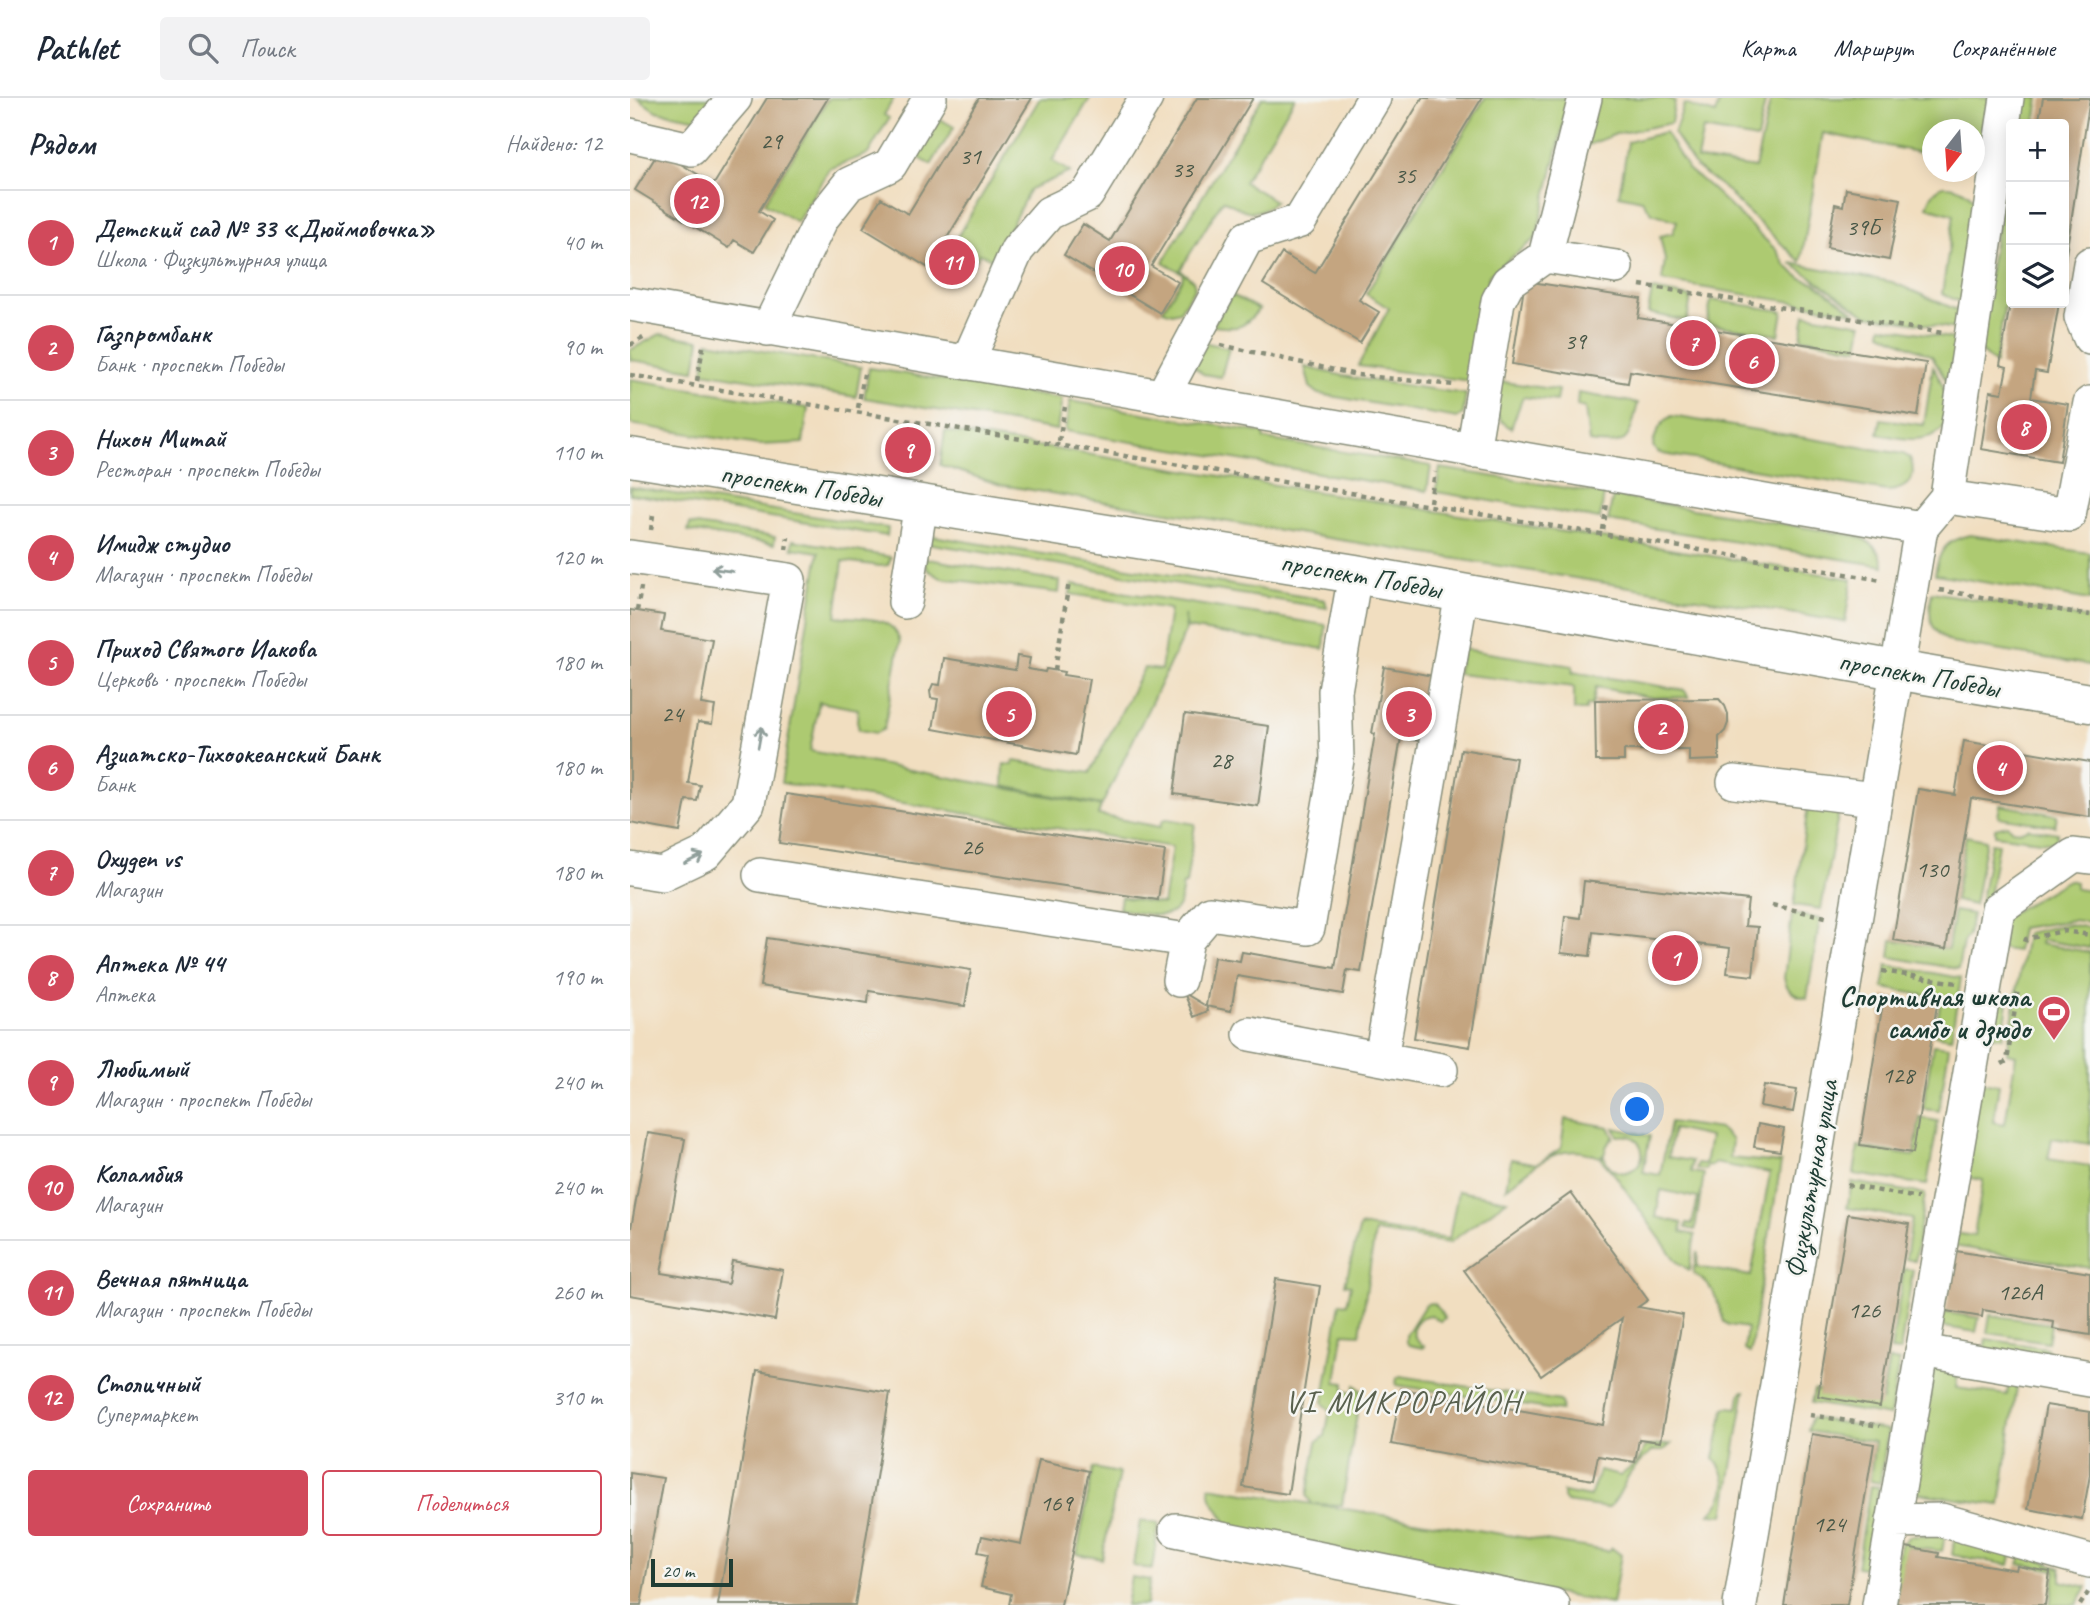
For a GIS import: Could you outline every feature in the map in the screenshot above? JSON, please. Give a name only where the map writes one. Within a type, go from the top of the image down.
[{"type":"main road","name":"проспект Победы","points":[[630,457],[1355,574],[2090,703]]},
{"type":"street","points":[[630,135],[691,149],[735,98]]},
{"type":"street","points":[[768,329],[822,218],[849,184],[890,165],[930,98]]},
{"type":"street","points":[[967,363],[1017,250],[1049,213],[1087,195],[1146,98]]},
{"type":"street","points":[[1162,397],[1247,238],[1300,221],[1374,98]]},
{"type":"street","points":[[1473,451],[1498,301],[1508,282],[1545,256],[1585,98]]},
{"type":"street","points":[[630,304],[1921,528],[1947,497],[2007,98]]},
{"type":"street","points":[[1545,256],[1616,267]]},
{"type":"street","points":[[2090,264],[2081,317],[2090,338]]},
{"type":"street","points":[[1947,497],[2069,515],[2090,403]]},
{"type":"street","points":[[905,602],[921,504]]},
{"type":"street","name":"Физкультурная улица","points":[[1740,1605],[1733,1563],[1874,799],[1921,528]]},
{"type":"street","points":[[630,869],[662,874],[706,853],[748,804],[789,580],[636,568]]},
{"type":"street","points":[[1180,980],[1187,940],[1210,913],[1308,928],[1337,760],[1335,691],[1355,574]]},
{"type":"street","points":[[1381,1058],[1462,593]]},
{"type":"street","points":[[1734,782],[1874,799]]},
{"type":"street","points":[[1879,1605],[1998,909],[2074,855],[2090,858]]},
{"type":"street","points":[[760,875],[1187,940]]},
{"type":"street","points":[[1250,1034],[1441,1070]]},
{"type":"street","points":[[1922,1350],[2090,1380]]},
{"type":"street","points":[[1894,1521],[1941,1520],[2090,1561]]},
{"type":"street","points":[[1175,1530],[1553,1605]]},
{"type":"path","points":[[1616,267],[1640,285],[1971,337]]},
{"type":"path","points":[[1194,338],[1357,375],[1482,388]]},
{"type":"path","points":[[630,375],[1883,581]]},
{"type":"path","points":[[636,568],[637,611]]},
{"type":"path","points":[[1055,670],[1069,582]]},
{"type":"path","points":[[1938,590],[2090,615]]},
{"type":"path","points":[[1772,905],[1830,918]]},
{"type":"path","points":[[2024,952],[2026,939],[2063,931],[2090,935]]},
{"type":"path","points":[[1882,971],[1967,985]]},
{"type":"path","points":[[1968,1085],[2007,1061],[2020,980]]},
{"type":"path","points":[[1847,1185],[1930,1200]]},
{"type":"path","points":[[1810,1415],[1891,1428]]},
{"type":"path","points":[[2080,1605],[2090,1589]]},
{"type":"green space","points":[[637,98],[721,98],[698,119],[656,111]]},
{"type":"green space","points":[[829,98],[894,98],[884,115],[889,118],[868,154],[829,169],[797,222],[764,203]]},
{"type":"green space","points":[[1040,98],[1090,98],[1052,161],[1070,172],[1030,189],[993,260],[980,253],[973,265],[966,261],[972,248],[956,239]]},
{"type":"green space","points":[[1262,98],[1295,98],[1244,182],[1275,201],[1255,212],[1243,210],[1223,200],[1180,270],[1193,280],[1195,287],[1180,311],[1172,313],[1163,310],[1183,277],[1182,273],[1163,262]]},
{"type":"green space","points":[[1485,98],[1570,98],[1536,238],[1489,275],[1470,381],[1358,366],[1389,308],[1366,294]]},
{"type":"green space","points":[[1597,98],[1667,98],[1675,101],[1671,123],[1616,134],[1586,146]]},
{"type":"green space","points":[[1730,98],[1766,98],[1757,139],[1703,129],[1697,159],[1755,168],[1771,98],[1998,98],[1985,156],[1985,119],[1922,119],[1922,153],[1823,133],[1801,262],[1730,193],[1696,167],[1674,134],[1684,104],[1715,114],[1719,103]]},
{"type":"green space","points":[[2018,98],[2039,98],[2036,119],[2015,119]]},
{"type":"green space","points":[[940,119],[954,127],[931,165],[918,157]]},
{"type":"green space","points":[[1665,132],[1688,169],[1776,250],[1786,266],[1855,312],[1662,281],[1665,260],[1660,236],[1673,233],[1677,221],[1652,213],[1642,200],[1619,195],[1628,142]]},
{"type":"green space","points":[[2006,171],[2006,297],[1995,364],[1977,348]]},
{"type":"green space","points":[[1943,186],[1962,190],[1976,203],[1967,305],[1942,294],[1954,215],[1927,207],[1934,192]]},
{"type":"green space","points":[[1791,263],[1892,282],[1971,316],[1970,331],[1866,315]]},
{"type":"green space","points":[[1652,290],[1691,297],[1687,321],[1648,313]]},
{"type":"green space","points":[[1232,295],[1259,309],[1243,325],[1212,326]]},
{"type":"green space","points":[[1711,300],[1783,311],[1779,335],[1707,324]]},
{"type":"green space","points":[[1805,314],[1862,324],[1858,348],[1801,338]]},
{"type":"green space","points":[[1882,326],[1961,340],[1948,384],[1932,356],[1881,333]]},
{"type":"green space","points":[[660,334],[700,340],[695,370],[630,360],[630,350]]},
{"type":"green space","points":[[708,342],[861,367],[856,397],[703,372]]},
{"type":"green space","points":[[1203,342],[1229,348],[1221,377],[1203,374],[1194,366]]},
{"type":"green space","points":[[1933,366],[1947,400],[1947,421],[1941,429],[1932,436],[1917,439],[1878,434],[1881,419],[1924,425]]},
{"type":"green space","points":[[1305,367],[1353,378],[1466,394],[1463,414],[1457,418],[1319,394],[1310,387]]},
{"type":"green space","points":[[869,368],[1062,399],[1057,430],[864,398]]},
{"type":"green space","points":[[630,379],[808,408],[803,443],[758,445],[630,424]]},
{"type":"green space","points":[[1497,381],[1558,390],[1556,401],[1523,397],[1511,428],[1497,414]]},
{"type":"green space","points":[[1578,393],[1638,403],[1626,439],[1613,443],[1589,442],[1585,408],[1577,406]]},
{"type":"green space","points":[[1070,401],[1264,433],[1264,439],[1431,466],[1427,491],[1065,431]]},
{"type":"green space","points":[[1672,416],[1903,454],[1910,458],[1912,477],[1901,488],[1887,491],[1663,454],[1657,452],[1653,446],[1654,441],[1662,425]]},
{"type":"green space","points":[[945,431],[1852,579],[1845,622],[1001,485],[940,465]]},
{"type":"green space","points":[[1440,468],[1604,494],[1600,519],[1436,492]]},
{"type":"green space","points":[[630,487],[888,528],[887,536],[630,494]]},
{"type":"green space","points":[[1613,496],[1857,536],[1875,548],[1884,566],[1608,521]]},
{"type":"green space","points":[[690,524],[775,537],[774,544],[688,531]]},
{"type":"green space","points":[[1970,535],[2090,553],[2090,600],[1935,574],[1945,547]]},
{"type":"green space","points":[[933,536],[1325,600],[1327,608],[926,543]]},
{"type":"green space","points":[[793,540],[891,557],[888,565],[880,566],[843,561],[836,616],[883,622],[896,633],[900,642],[884,729],[876,733],[859,730],[858,709],[819,702],[810,751],[1101,806],[1098,815],[1160,827],[1163,820],[1167,819],[1195,824],[1186,884],[1183,884],[1179,905],[1174,912],[1160,915],[1119,909],[1121,897],[1163,904],[1172,847],[781,783],[819,552],[792,548]]},
{"type":"green space","points":[[922,558],[1060,581],[1059,593],[941,578],[928,570]]},
{"type":"green space","points":[[1072,584],[1326,625],[1324,649],[1187,628],[1184,615],[1186,630],[1102,805],[1003,786],[1004,764],[1013,765],[1013,761],[1090,773],[1144,668],[1161,670],[1170,609],[1070,594]]},
{"type":"green space","points":[[1932,592],[2090,619],[2090,665],[1952,643],[1934,628],[1930,616]]},
{"type":"green space","points":[[1463,649],[1573,666],[1572,675],[1573,672],[1684,690],[1689,697],[1654,698],[1596,687],[1592,706],[1587,705],[1586,710],[1574,710],[1574,687],[1457,674]]},
{"type":"green space","points":[[1835,801],[1838,816],[1821,909],[1794,905],[1808,806]]},
{"type":"green space","points":[[2000,805],[2057,815],[2055,826],[1998,817]]},
{"type":"green space","points":[[2007,825],[2012,830],[2022,831],[2028,828],[2058,833],[2055,843],[1995,835],[1995,828]]},
{"type":"green space","points":[[1966,836],[1986,840],[1974,905],[1955,901]]},
{"type":"green space","points":[[1991,843],[1998,844],[1987,907],[1980,906]]},
{"type":"green space","points":[[2068,880],[2076,882],[2076,889],[2090,891],[2090,922],[2071,920],[2021,928],[2017,951],[2002,949],[2003,918]]},
{"type":"green space","points":[[1954,911],[1972,914],[1958,969],[1890,957],[1892,940],[1948,949]]},
{"type":"green space","points":[[1792,914],[1820,919],[1807,998],[1792,992],[1784,978]]},
{"type":"green space","points":[[2068,924],[2090,928],[2090,948],[2041,940],[2040,944],[2090,952],[2090,1144],[2052,1138],[2048,1159],[2090,1166],[2090,1268],[1953,1246],[1942,1312],[1979,1318],[1976,1332],[1932,1325],[1954,1233],[1974,1236],[1983,1180],[1965,1177],[1972,1080],[1999,1085],[1993,1122],[2005,1124],[2016,1055],[2007,1053],[2026,933]]},
{"type":"green space","points":[[1887,965],[1961,978],[1951,1038],[1935,1035],[1941,998],[1883,988]]},
{"type":"green space","points":[[1988,1000],[2008,1003],[2003,1037],[1982,1034]]},
{"type":"green space","points":[[1933,1045],[1949,1047],[1939,1111],[1923,1109]]},
{"type":"green space","points":[[1920,1118],[1938,1121],[1927,1185],[1854,1174],[1858,1147],[1914,1156]]},
{"type":"green space","points":[[1565,1119],[1609,1127],[1614,1137],[1607,1145],[1604,1155],[1599,1157],[1572,1151],[1560,1153],[1538,1164],[1506,1188],[1511,1159],[1537,1164],[1561,1148]]},
{"type":"green space","points":[[1670,1122],[1720,1129],[1732,1140],[1730,1158],[1781,1163],[1750,1353],[1744,1350],[1747,1328],[1724,1322],[1711,1288],[1693,1273],[1697,1253],[1697,1267],[1751,1276],[1770,1173],[1714,1163],[1712,1166],[1707,1165],[1706,1170],[1696,1169],[1697,1163],[1705,1164],[1710,1137],[1673,1129],[1668,1157],[1692,1161],[1691,1172],[1704,1174],[1695,1230],[1686,1228],[1687,1223],[1692,1224],[1698,1198],[1661,1190],[1656,1217],[1682,1223],[1681,1232],[1695,1235],[1689,1270],[1676,1261],[1601,1159],[1604,1156],[1617,1171],[1632,1170],[1642,1158],[1642,1150],[1634,1138],[1618,1136],[1614,1128],[1650,1136],[1643,1172],[1660,1175]]},
{"type":"green space","points":[[1852,1182],[1925,1194],[1915,1261],[1906,1259],[1912,1219],[1847,1208]]},
{"type":"green space","points":[[1458,1191],[1507,1200],[1449,1243],[1375,1232],[1360,1334],[1343,1333],[1336,1382],[1344,1383],[1344,1391],[1353,1393],[1355,1385],[1361,1390],[1342,1505],[1314,1504],[1608,1551],[1612,1548],[1621,1555],[1612,1604],[1234,1534],[1211,1499],[1209,1487],[1312,1504],[1307,1496],[1317,1442],[1325,1436],[1330,1411],[1323,1403],[1340,1303],[1347,1304],[1351,1285],[1345,1284],[1360,1226],[1449,1239]]},
{"type":"green space","points":[[1904,1269],[1913,1270],[1900,1352],[1891,1351]]},
{"type":"green space","points":[[1435,1304],[1445,1318],[1440,1321],[1430,1315],[1419,1320],[1414,1333],[1424,1346],[1409,1345],[1406,1335],[1425,1305]]},
{"type":"green space","points":[[1990,1315],[2051,1324],[2048,1342],[1987,1333]]},
{"type":"green space","points":[[1986,1339],[2047,1348],[2045,1360],[1984,1350]]},
{"type":"green space","points":[[1889,1360],[1899,1362],[1890,1416],[1811,1403],[1814,1390],[1882,1401]]},
{"type":"green space","points":[[1936,1367],[1958,1372],[1956,1388],[2007,1395],[2011,1372],[2019,1373],[2000,1505],[1916,1493],[1933,1371]]},
{"type":"green space","points":[[1400,1376],[1560,1401],[1561,1411],[1396,1385]]},
{"type":"green space","points":[[1743,1391],[1724,1515],[1710,1514],[1720,1501],[1725,1487],[1723,1473],[1714,1459],[1724,1409],[1738,1408]]},
{"type":"green space","points":[[1811,1418],[1888,1430],[1880,1483],[1870,1481],[1875,1442],[1808,1431]]},
{"type":"green space","points":[[1671,1444],[1663,1451],[1652,1451],[1640,1462],[1629,1475],[1614,1502],[1607,1508],[1566,1502],[1563,1498],[1563,1492],[1590,1497],[1599,1471],[1620,1476],[1639,1461],[1644,1447]]},
{"type":"green space","points":[[1093,1468],[1119,1473],[1102,1559],[1077,1554]]},
{"type":"green space","points":[[1870,1486],[1879,1487],[1865,1568],[1857,1567]]},
{"type":"green space","points":[[1140,1521],[1159,1523],[1152,1569],[1133,1566]]},
{"type":"green space","points":[[1955,1535],[2013,1547],[2009,1565],[1952,1555]]},
{"type":"green space","points":[[1910,1536],[1945,1536],[1942,1551],[1907,1547],[1897,1605],[1889,1605],[1900,1545]]},
{"type":"green space","points":[[2021,1552],[2061,1568],[2061,1581],[2087,1587],[2076,1605],[2050,1605],[2056,1570],[2019,1564]]},
{"type":"green space","points":[[1131,1577],[1150,1580],[1146,1605],[1126,1605]]},
{"type":"building","points":[[767,98],[828,98],[759,211],[773,220],[754,252],[734,240],[729,248],[635,190],[659,151],[714,184]]},
{"type":"building","points":[[979,98],[1032,98],[947,238],[968,251],[950,281],[863,228],[881,198],[908,214]]},
{"type":"building","points":[[1197,98],[1253,98],[1151,266],[1178,282],[1160,313],[1064,255],[1083,224],[1110,241]]},
{"type":"building","points":[[1422,98],[1482,98],[1359,300],[1379,312],[1360,343],[1263,284],[1282,253],[1315,273]]},
{"type":"building","points":[[2043,98],[2090,98],[2069,235],[2069,119],[2039,119]]},
{"type":"building","points":[[1846,189],[1901,199],[1889,260],[1827,248],[1835,204],[1843,206]]},
{"type":"building","points":[[1525,281],[1641,299],[1638,318],[1926,363],[1918,416],[1630,371],[1628,383],[1512,364]]},
{"type":"building","points":[[2009,308],[2058,308],[2047,373],[2035,371],[2031,398],[2068,404],[2059,462],[1981,449],[1990,391],[2002,393],[2007,367],[2000,365]]},
{"type":"building","points":[[630,610],[664,615],[661,631],[712,639],[701,704],[715,706],[712,724],[698,722],[688,783],[700,785],[697,801],[686,800],[680,832],[630,823]]},
{"type":"building","points":[[1017,656],[1030,658],[1028,669],[1045,672],[1046,669],[1089,679],[1076,755],[933,729],[938,699],[931,698],[930,691],[933,684],[940,685],[944,658],[1015,670]]},
{"type":"building","points":[[1384,667],[1449,679],[1438,744],[1401,738],[1361,972],[1347,970],[1343,994],[1237,976],[1231,1011],[1206,1006],[1214,957],[1240,961],[1242,952],[1335,968]]},
{"type":"building","points":[[1719,699],[1728,714],[1728,723],[1719,737],[1719,760],[1689,761],[1689,750],[1624,750],[1624,761],[1596,761],[1595,700]]},
{"type":"building","points":[[1185,714],[1269,726],[1258,806],[1174,794]]},
{"type":"building","points":[[1964,741],[2090,762],[2090,817],[1971,798],[1946,949],[1893,940],[1918,789],[1955,795]]},
{"type":"building","points":[[1461,749],[1516,758],[1470,1047],[1414,1038]]},
{"type":"building","points":[[786,794],[1165,851],[1158,900],[779,843]]},
{"type":"building","points":[[1584,881],[1748,900],[1745,926],[1758,927],[1753,976],[1727,973],[1730,948],[1593,932],[1590,956],[1561,953],[1565,916],[1580,918]]},
{"type":"building","points":[[767,938],[971,970],[965,1006],[869,991],[868,1003],[760,986]]},
{"type":"building","points":[[1184,993],[1206,1006],[1208,1011],[1194,1017]]},
{"type":"building","points":[[1884,996],[1937,1005],[1913,1153],[1860,1145]]},
{"type":"building","points":[[1764,1085],[1797,1090],[1793,1112],[1760,1106]]},
{"type":"building","points":[[1758,1124],[1784,1129],[1780,1151],[1754,1147]]},
{"type":"building","points":[[648,1133],[685,1139],[661,1273],[728,1284],[732,1261],[783,1270],[775,1320],[630,1295],[630,1234]]},
{"type":"building","points":[[1571,1193],[1648,1300],[1638,1307],[1683,1315],[1660,1442],[1639,1439],[1635,1462],[1598,1456],[1593,1480],[1391,1444],[1401,1389],[1603,1425],[1622,1318],[1541,1376],[1464,1270]]},
{"type":"building","points":[[1848,1214],[1909,1224],[1880,1407],[1818,1396]]},
{"type":"building","points":[[1956,1251],[2090,1273],[2090,1335],[2053,1329],[2054,1322],[1983,1310],[1982,1317],[1946,1311]]},
{"type":"building","points":[[1276,1279],[1320,1286],[1288,1494],[1243,1487]]},
{"type":"building","points":[[757,1371],[890,1393],[855,1605],[718,1605]]},
{"type":"building","points":[[2046,1405],[2090,1412],[2090,1475],[2082,1519],[2028,1509]]},
{"type":"building","points":[[1812,1434],[1874,1444],[1847,1605],[1784,1605]]},
{"type":"building","points":[[1039,1460],[1089,1471],[1061,1605],[1009,1605],[1011,1594],[981,1587],[988,1554],[978,1552],[982,1536],[1021,1544]]},
{"type":"building","points":[[630,1473],[663,1478],[641,1605],[630,1605]]},
{"type":"building","points":[[1906,1547],[1939,1553],[1938,1557],[2016,1570],[2017,1566],[2050,1572],[2045,1605],[1896,1603]]},
{"type":"place","name":"Столичный","points":[[697,201]]},
{"type":"place","name":"Вечная пятница","points":[[952,262]]},
{"type":"place","name":"Коламбия","points":[[1122,269]]},
{"type":"place","name":"Oxygen vs","points":[[1693,343]]},
{"type":"place","name":"Азиатско-Тихоокеанский Банк","points":[[1752,361]]},
{"type":"place","name":"Аптека № 44","points":[[2024,427]]},
{"type":"place","name":"Любимый","points":[[908,450]]},
{"type":"place","name":"Приход Святого Иакова","points":[[1009,714]]},
{"type":"place","name":"Нихон Митай","points":[[1409,714]]},
{"type":"place","name":"Газпромбанк","points":[[1661,727]]},
{"type":"place","name":"Имидж студио","points":[[2000,768]]},
{"type":"place","name":"Детский сад № 33 «Дюймовочка»","points":[[1675,958]]},
{"type":"place","name":"Спортивная школа самбо и дзюдо","points":[[2054,1042]]},
{"type":"district","name":"VI МИКРОРАЙОН","points":[[1403,1401]]}]
